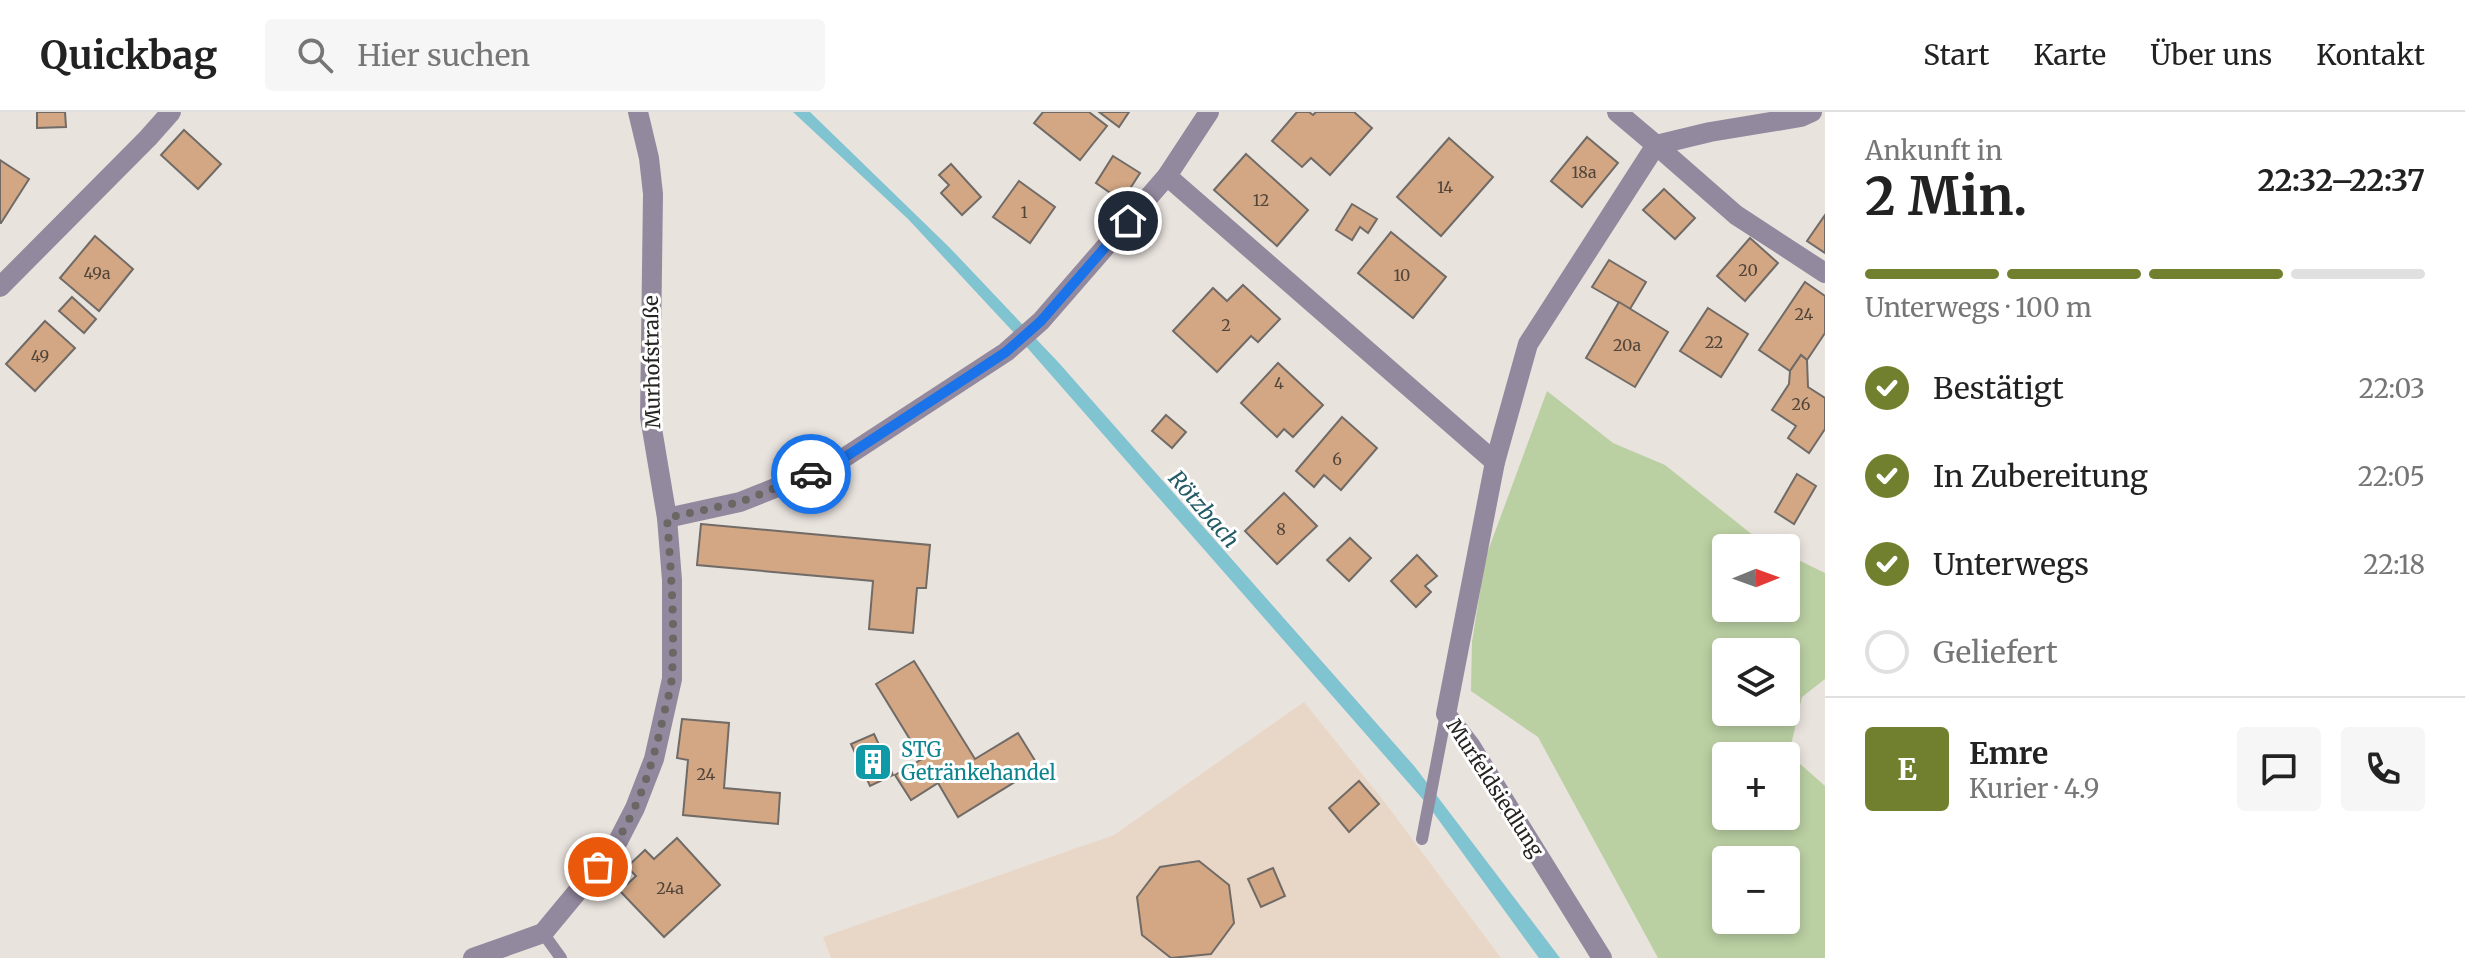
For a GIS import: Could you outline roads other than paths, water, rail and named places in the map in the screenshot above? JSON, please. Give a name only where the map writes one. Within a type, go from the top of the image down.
[{"type":"street","points":[[0,287],[171,112]]},
{"type":"street","name":"Murhofstraße","points":[[543,933],[616,845],[635,808],[654,759],[672,679],[672,580],[667,518],[650,417],[653,194],[649,158],[638,112]]},
{"type":"street","points":[[667,518],[740,502],[833,465],[1006,352],[1041,321],[1167,176],[1209,112]]},
{"type":"street","points":[[1617,112],[1736,215],[1825,273]]},
{"type":"street","points":[[1656,145],[1710,132],[1801,117],[1812,112]]},
{"type":"street","name":"Murfeldsiedlung","points":[[1602,958],[1470,745],[1446,714],[1495,462],[1528,344],[1656,145]]},
{"type":"street","points":[[1167,176],[1495,462]]},
{"type":"street","points":[[473,958],[543,933]]},
{"type":"lane","points":[[1422,839],[1446,714]]},
{"type":"lane","points":[[543,933],[561,958]]},
{"type":"water","points":[[793,112],[810,112],[950,248],[1059,363],[1415,767],[1560,958],[1539,958],[1427,804],[1017,336],[908,219]]},
{"type":"place","name":"STG Getränkehandel","points":[[873,762]]},
{"type":"water label","name":"Rötzbach","points":[[1204,509]]}]
